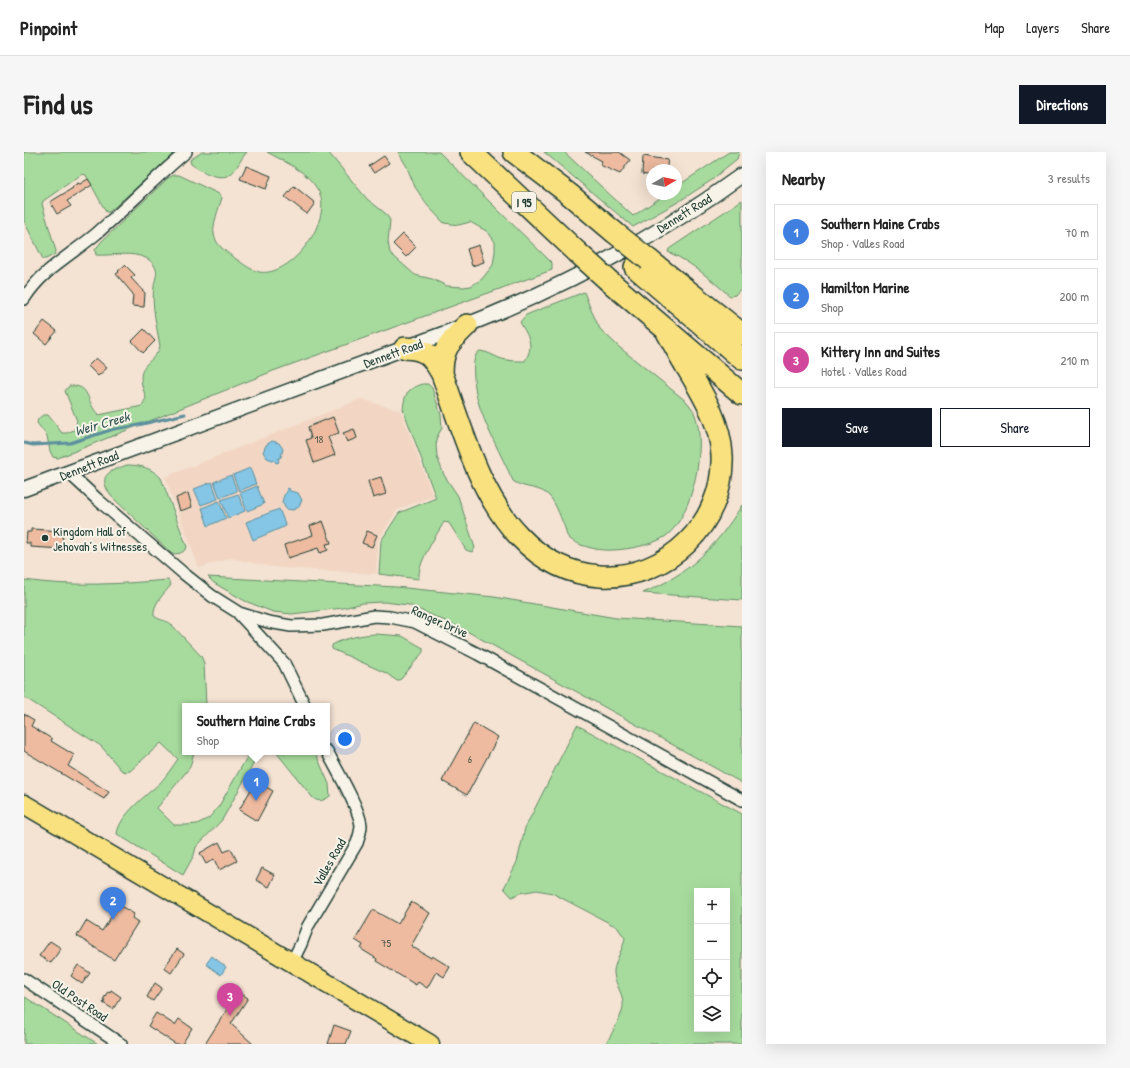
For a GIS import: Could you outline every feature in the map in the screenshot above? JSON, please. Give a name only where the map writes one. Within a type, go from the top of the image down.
[{"type":"highway","name":"I 95","points":[[471,152],[609,281],[667,332],[742,394]]},
{"type":"highway","name":"I 95","points":[[508,152],[642,264],[742,359]]},
{"type":"highway","points":[[514,152],[569,194],[608,235]]},
{"type":"highway","points":[[642,264],[742,334]]},
{"type":"highway","points":[[442,374],[444,353],[454,337],[467,325]]},
{"type":"highway","points":[[405,348],[421,349],[437,365],[442,374],[476,465],[495,504],[519,536],[542,556],[554,564],[569,570],[599,576],[630,574],[646,570],[676,554],[699,530],[708,516],[719,486],[722,456],[715,420],[667,332]]},
{"type":"main road","points":[[24,804],[430,1044]]},
{"type":"street","points":[[26,291],[48,269],[94,235],[162,172],[186,152]]},
{"type":"street","name":"Dennett Road","points":[[24,489],[467,325],[521,302],[576,277],[641,241],[722,190],[742,175]]},
{"type":"street","name":"Ranger Drive","points":[[69,473],[183,573],[212,596],[239,613],[268,622],[291,626],[324,625],[374,616],[390,617],[415,622],[492,662],[742,800]]},
{"type":"street","points":[[239,613],[284,663],[304,703]]},
{"type":"street","name":"Valles Road","points":[[292,962],[308,926],[357,843],[360,835],[361,825],[357,813],[329,755]]},
{"type":"street","name":"Old Post Road","points":[[24,979],[121,1044]]},
{"type":"shaded area","points":[[361,399],[401,411],[433,496],[397,510],[378,541],[376,574],[272,567],[230,558],[199,568],[165,477]]},
{"type":"green space","points":[[24,152],[176,152],[109,212],[106,212],[86,175],[82,174],[43,201],[42,204],[56,251],[55,254],[43,259],[24,221]]},
{"type":"green space","points":[[202,152],[247,152],[232,173],[222,177],[211,175],[191,164],[190,160]]},
{"type":"green space","points":[[267,152],[328,152],[367,199],[385,213],[390,220],[388,242],[390,253],[415,275],[432,279],[447,286],[471,286],[482,279],[493,265],[495,242],[488,232],[470,222],[459,225],[444,223],[427,205],[415,187],[406,165],[398,152],[439,152],[552,263],[552,270],[273,371],[58,458],[53,457],[50,451],[47,436],[37,423],[38,419],[43,415],[48,415],[62,433],[67,433],[74,430],[77,421],[65,391],[69,386],[76,386],[85,391],[99,415],[142,406],[146,398],[141,382],[141,375],[143,369],[156,354],[160,346],[153,301],[154,285],[157,274],[156,269],[150,260],[140,256],[129,254],[96,255],[95,250],[101,242],[168,178],[174,175],[179,175],[219,194],[222,198],[214,226],[216,241],[224,250],[252,270],[259,272],[272,271],[285,266],[297,256],[307,244],[316,230],[321,215],[322,202],[318,190],[302,172]]},
{"type":"green space","points":[[544,152],[564,152],[633,216],[657,200],[681,200],[633,227]]},
{"type":"green space","points":[[729,152],[739,152],[737,159],[712,180],[682,199],[682,183]]},
{"type":"green space","points":[[742,200],[742,287],[735,295],[730,296],[693,266],[668,252],[669,249]]},
{"type":"green space","points":[[584,292],[600,329],[619,347],[687,402],[694,411],[698,428],[698,461],[695,479],[684,513],[675,526],[660,540],[645,545],[619,550],[598,550],[581,545],[569,538],[551,498],[543,491],[523,486],[513,481],[480,409],[476,394],[474,364],[476,355],[480,351],[505,360],[525,361],[530,350],[530,345],[528,336],[520,322],[526,315]]},
{"type":"green space","points":[[423,384],[428,384],[432,388],[441,415],[442,428],[438,435],[436,445],[437,457],[444,475],[458,496],[475,548],[472,552],[466,550],[449,523],[444,522],[424,558],[419,573],[419,579],[379,574],[381,541],[399,513],[436,498],[403,409],[408,392]]},
{"type":"green space","points":[[127,465],[146,468],[161,478],[187,547],[182,552],[178,554],[171,553],[111,496],[105,483],[107,475],[110,472]]},
{"type":"green space","points":[[742,505],[742,600],[643,593],[674,577],[700,558],[722,534]]},
{"type":"green space","points":[[208,577],[396,587],[494,597],[616,618],[742,626],[742,783],[463,629],[409,605],[384,602],[363,603],[343,608],[292,614],[273,612],[245,601],[214,583]]},
{"type":"green space","points":[[24,580],[60,584],[114,584],[168,580],[171,585],[157,603],[154,616],[170,623],[201,656],[204,663],[206,703],[182,703],[182,755],[193,755],[190,767],[157,808],[174,825],[197,824],[209,818],[219,806],[248,755],[258,755],[222,820],[196,847],[194,855],[183,875],[117,834],[119,827],[128,813],[141,799],[161,782],[178,759],[161,743],[130,771],[126,772],[121,770],[101,746],[24,697]]},
{"type":"green space","points":[[375,634],[402,636],[423,648],[423,652],[401,679],[397,681],[386,673],[332,649],[332,645],[342,640]]},
{"type":"green space","points":[[577,725],[742,814],[742,1044],[606,1044],[620,1017],[623,1007],[614,970],[625,938],[617,927],[552,893],[537,890],[520,893],[512,897],[504,888],[517,862],[525,828]]},
{"type":"green space","points":[[278,755],[316,755],[329,784],[330,796],[322,800],[313,798]]},
{"type":"green space","points":[[25,997],[98,1044],[24,1044]]},
{"type":"water","points":[[272,441],[279,443],[283,449],[281,457],[278,459],[279,462],[276,463],[275,461],[267,458],[263,452],[266,445]]},
{"type":"water","points":[[250,468],[256,484],[239,491],[233,475]]},
{"type":"water","points":[[231,475],[237,491],[220,498],[214,482]]},
{"type":"water","points":[[212,482],[218,499],[201,505],[194,489]]},
{"type":"water","points":[[257,486],[264,504],[247,511],[240,493]]},
{"type":"water","points":[[289,488],[290,491],[298,493],[302,500],[299,507],[293,510],[286,509],[282,502],[287,489]]},
{"type":"water","points":[[238,494],[245,511],[228,518],[221,500]]},
{"type":"water","points":[[219,501],[226,518],[208,526],[202,508]]},
{"type":"water","points":[[279,509],[286,526],[253,540],[246,522]]},
{"type":"water","points":[[212,956],[226,967],[221,975],[206,964]]},
{"type":"building","points":[[585,152],[619,152],[630,160],[620,174],[600,165],[602,161]]},
{"type":"building","points":[[384,156],[389,163],[374,173],[369,166]]},
{"type":"building","points":[[643,156],[668,160],[667,164],[646,164],[646,175],[642,174]]},
{"type":"building","points":[[246,166],[271,176],[266,189],[240,179]]},
{"type":"building","points":[[88,179],[92,185],[67,201],[71,206],[57,214],[50,202],[73,188],[72,187],[78,183],[80,184]]},
{"type":"building","points":[[294,186],[315,203],[307,214],[285,197]]},
{"type":"building","points":[[403,234],[416,247],[406,257],[393,244]]},
{"type":"building","points":[[479,245],[484,262],[472,266],[467,249]]},
{"type":"building","points":[[125,265],[135,275],[131,278],[145,293],[144,307],[132,306],[133,294],[116,274]]},
{"type":"building","points":[[44,321],[57,331],[46,344],[34,334]]},
{"type":"building","points":[[144,329],[155,341],[143,353],[132,341]]},
{"type":"building","points":[[96,358],[107,368],[98,376],[88,366]]},
{"type":"building","points":[[333,417],[339,433],[328,437],[335,455],[314,463],[306,440],[311,438],[308,427]]},
{"type":"building","points":[[354,429],[357,438],[347,442],[343,433]]},
{"type":"building","points":[[381,477],[386,494],[373,498],[368,481]]},
{"type":"building","points":[[188,493],[192,507],[180,511],[176,498]]},
{"type":"building","points":[[323,521],[331,543],[326,544],[328,550],[320,553],[318,548],[288,558],[284,545],[313,535],[310,526]]},
{"type":"building","name":"Kingdom Hall of Jehovah’s Witnesses","points":[[31,529],[63,531],[62,549],[30,547],[30,543],[26,543],[27,532],[31,532]]},
{"type":"building","points":[[367,531],[377,535],[372,547],[362,543]]},
{"type":"building","points":[[24,714],[34,720],[31,726],[52,739],[51,741],[74,755],[68,766],[109,792],[104,799],[24,751]]},
{"type":"building","points":[[474,723],[498,737],[467,795],[442,781]]},
{"type":"building","points":[[256,781],[273,791],[257,821],[239,810]]},
{"type":"building","points":[[219,842],[224,852],[231,849],[237,861],[219,870],[214,859],[206,864],[200,853]]},
{"type":"building","points":[[262,868],[275,875],[269,887],[256,880]]},
{"type":"building","points":[[411,902],[430,913],[411,946],[450,967],[444,977],[436,972],[427,988],[418,982],[416,985],[376,961],[377,959],[361,949],[363,945],[355,940],[373,910],[398,924]]},
{"type":"building","points":[[119,905],[134,914],[132,918],[138,922],[114,960],[77,936],[86,921],[102,931]]},
{"type":"building","points":[[50,941],[61,948],[51,963],[39,956]]},
{"type":"building","points":[[177,949],[184,954],[171,973],[164,968]]},
{"type":"building","points":[[78,965],[90,973],[82,984],[71,976]]},
{"type":"building","points":[[155,983],[162,988],[153,1001],[147,997]]},
{"type":"building","points":[[111,990],[121,997],[113,1009],[103,1003],[108,991],[110,992]]},
{"type":"building","points":[[238,992],[248,998],[231,1024],[253,1044],[205,1044]]},
{"type":"building","points":[[156,1013],[175,1025],[179,1019],[192,1028],[182,1044],[176,1044],[148,1026]]},
{"type":"building","points":[[334,1025],[351,1031],[346,1044],[328,1044]]},
{"type":"waterway","name":"Weir Creek","points":[[24,443],[33,445],[70,443],[114,429],[185,414]]},
{"type":"place","name":"Kingdom Hall of Jehovah’s Witnesses","points":[[45,538]]},
{"type":"place","name":"Southern Maine Crabs","points":[[256,801]]},
{"type":"place","name":"Hamilton Marine","points":[[113,920]]},
{"type":"place","name":"Kittery Inn and Suites","points":[[230,1016]]}]
